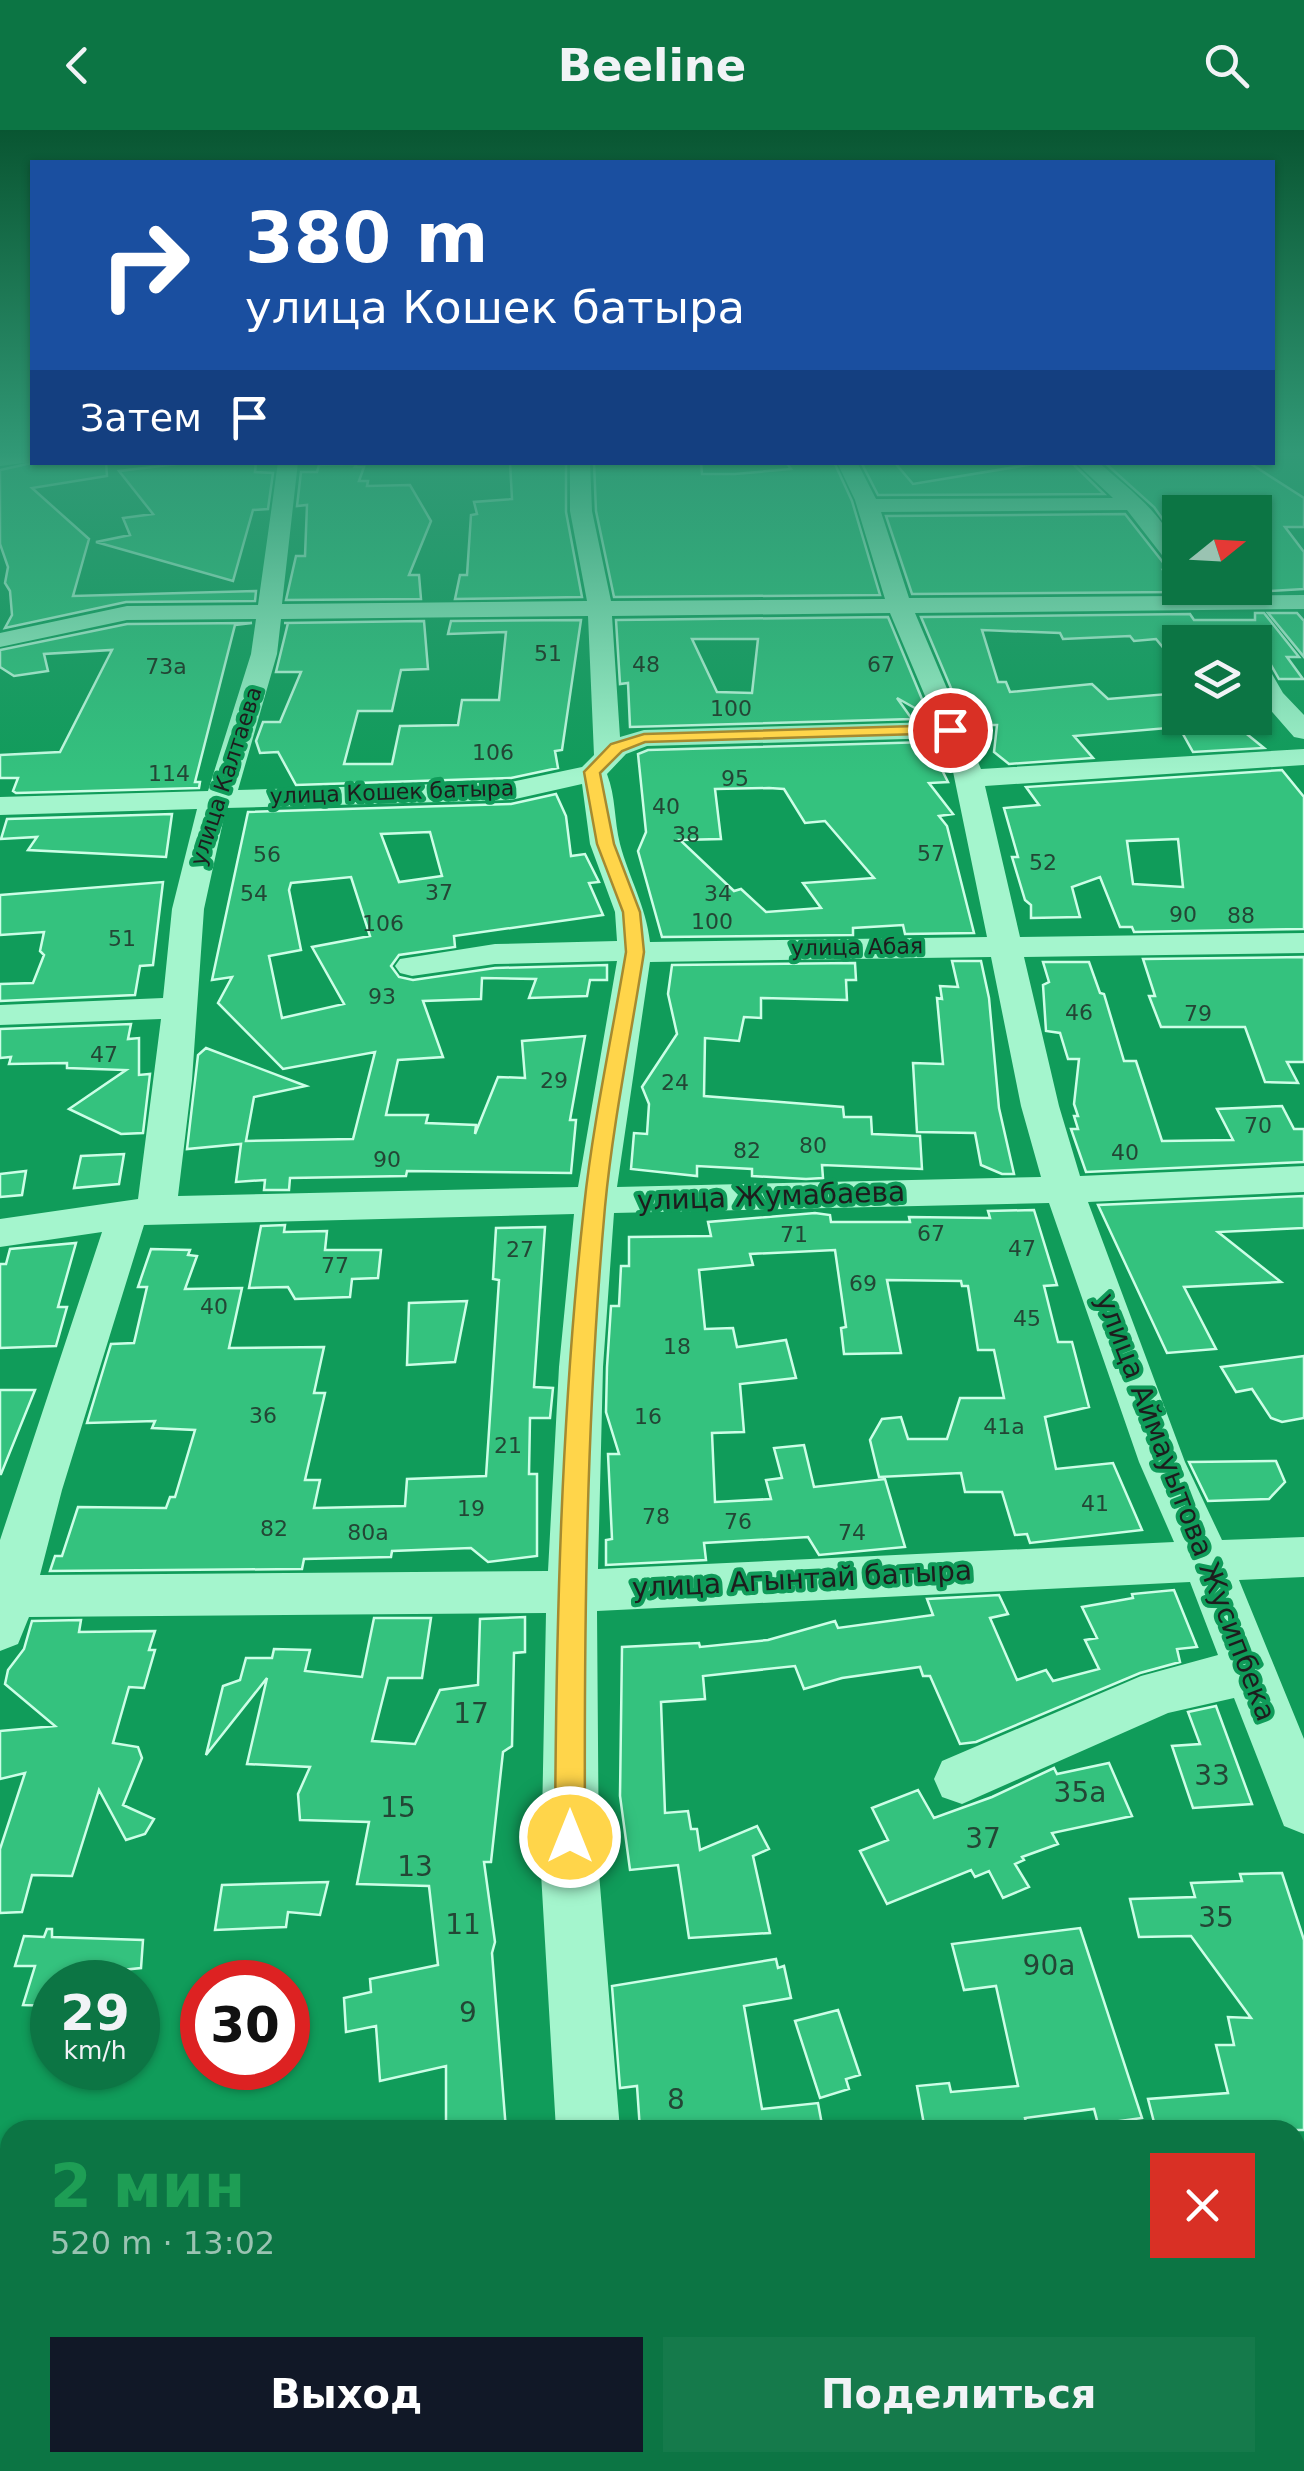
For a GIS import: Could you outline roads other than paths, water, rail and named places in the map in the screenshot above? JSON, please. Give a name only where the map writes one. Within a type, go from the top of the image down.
[{"type":"street","name":"улица Калтаева","points":[[4,1606],[38,1490],[142,1213],[181,1008],[188,909],[198,856],[212,807],[228,784],[244,733],[270,610],[273,560]]},
{"type":"street","points":[[587,2120],[570,1872],[570,1660],[581,1368],[595,1202],[635,952],[631,912],[606,844],[600,765],[600,606],[591,560]]},
{"type":"street","name":"улица Аймауытова Жусипбека","points":[[885,560],[970,778],[1040,1106],[1064,1190],[1162,1462],[1207,1561],[1304,1808]]},
{"type":"street","points":[[0,640],[127,613],[1162,599]]},
{"type":"street","points":[[1272,601],[1304,602]]},
{"type":"street","points":[[1212,605],[1229,625]]},
{"type":"street","points":[[1272,697],[1304,731]]},
{"type":"street","name":"улица Кошек батыра","points":[[0,806],[510,790],[600,765],[624,742],[644,738],[950,730]]},
{"type":"street","points":[[970,778],[1304,757]]},
{"type":"street","name":"улица Абая","points":[[412,966],[510,952],[1304,943]]},
{"type":"street","points":[[0,1014],[181,1008]]},
{"type":"street","name":"улица Жумабаева","points":[[0,1232],[142,1213],[595,1202],[748,1194],[1064,1190],[1304,1178]]},
{"type":"street","name":"улица Агынтай батыра","points":[[4,1606],[110,1598],[575,1592],[707,1582],[1304,1557]]},
{"type":"street","points":[[962,1779],[1160,1692],[1250,1672]]}]
